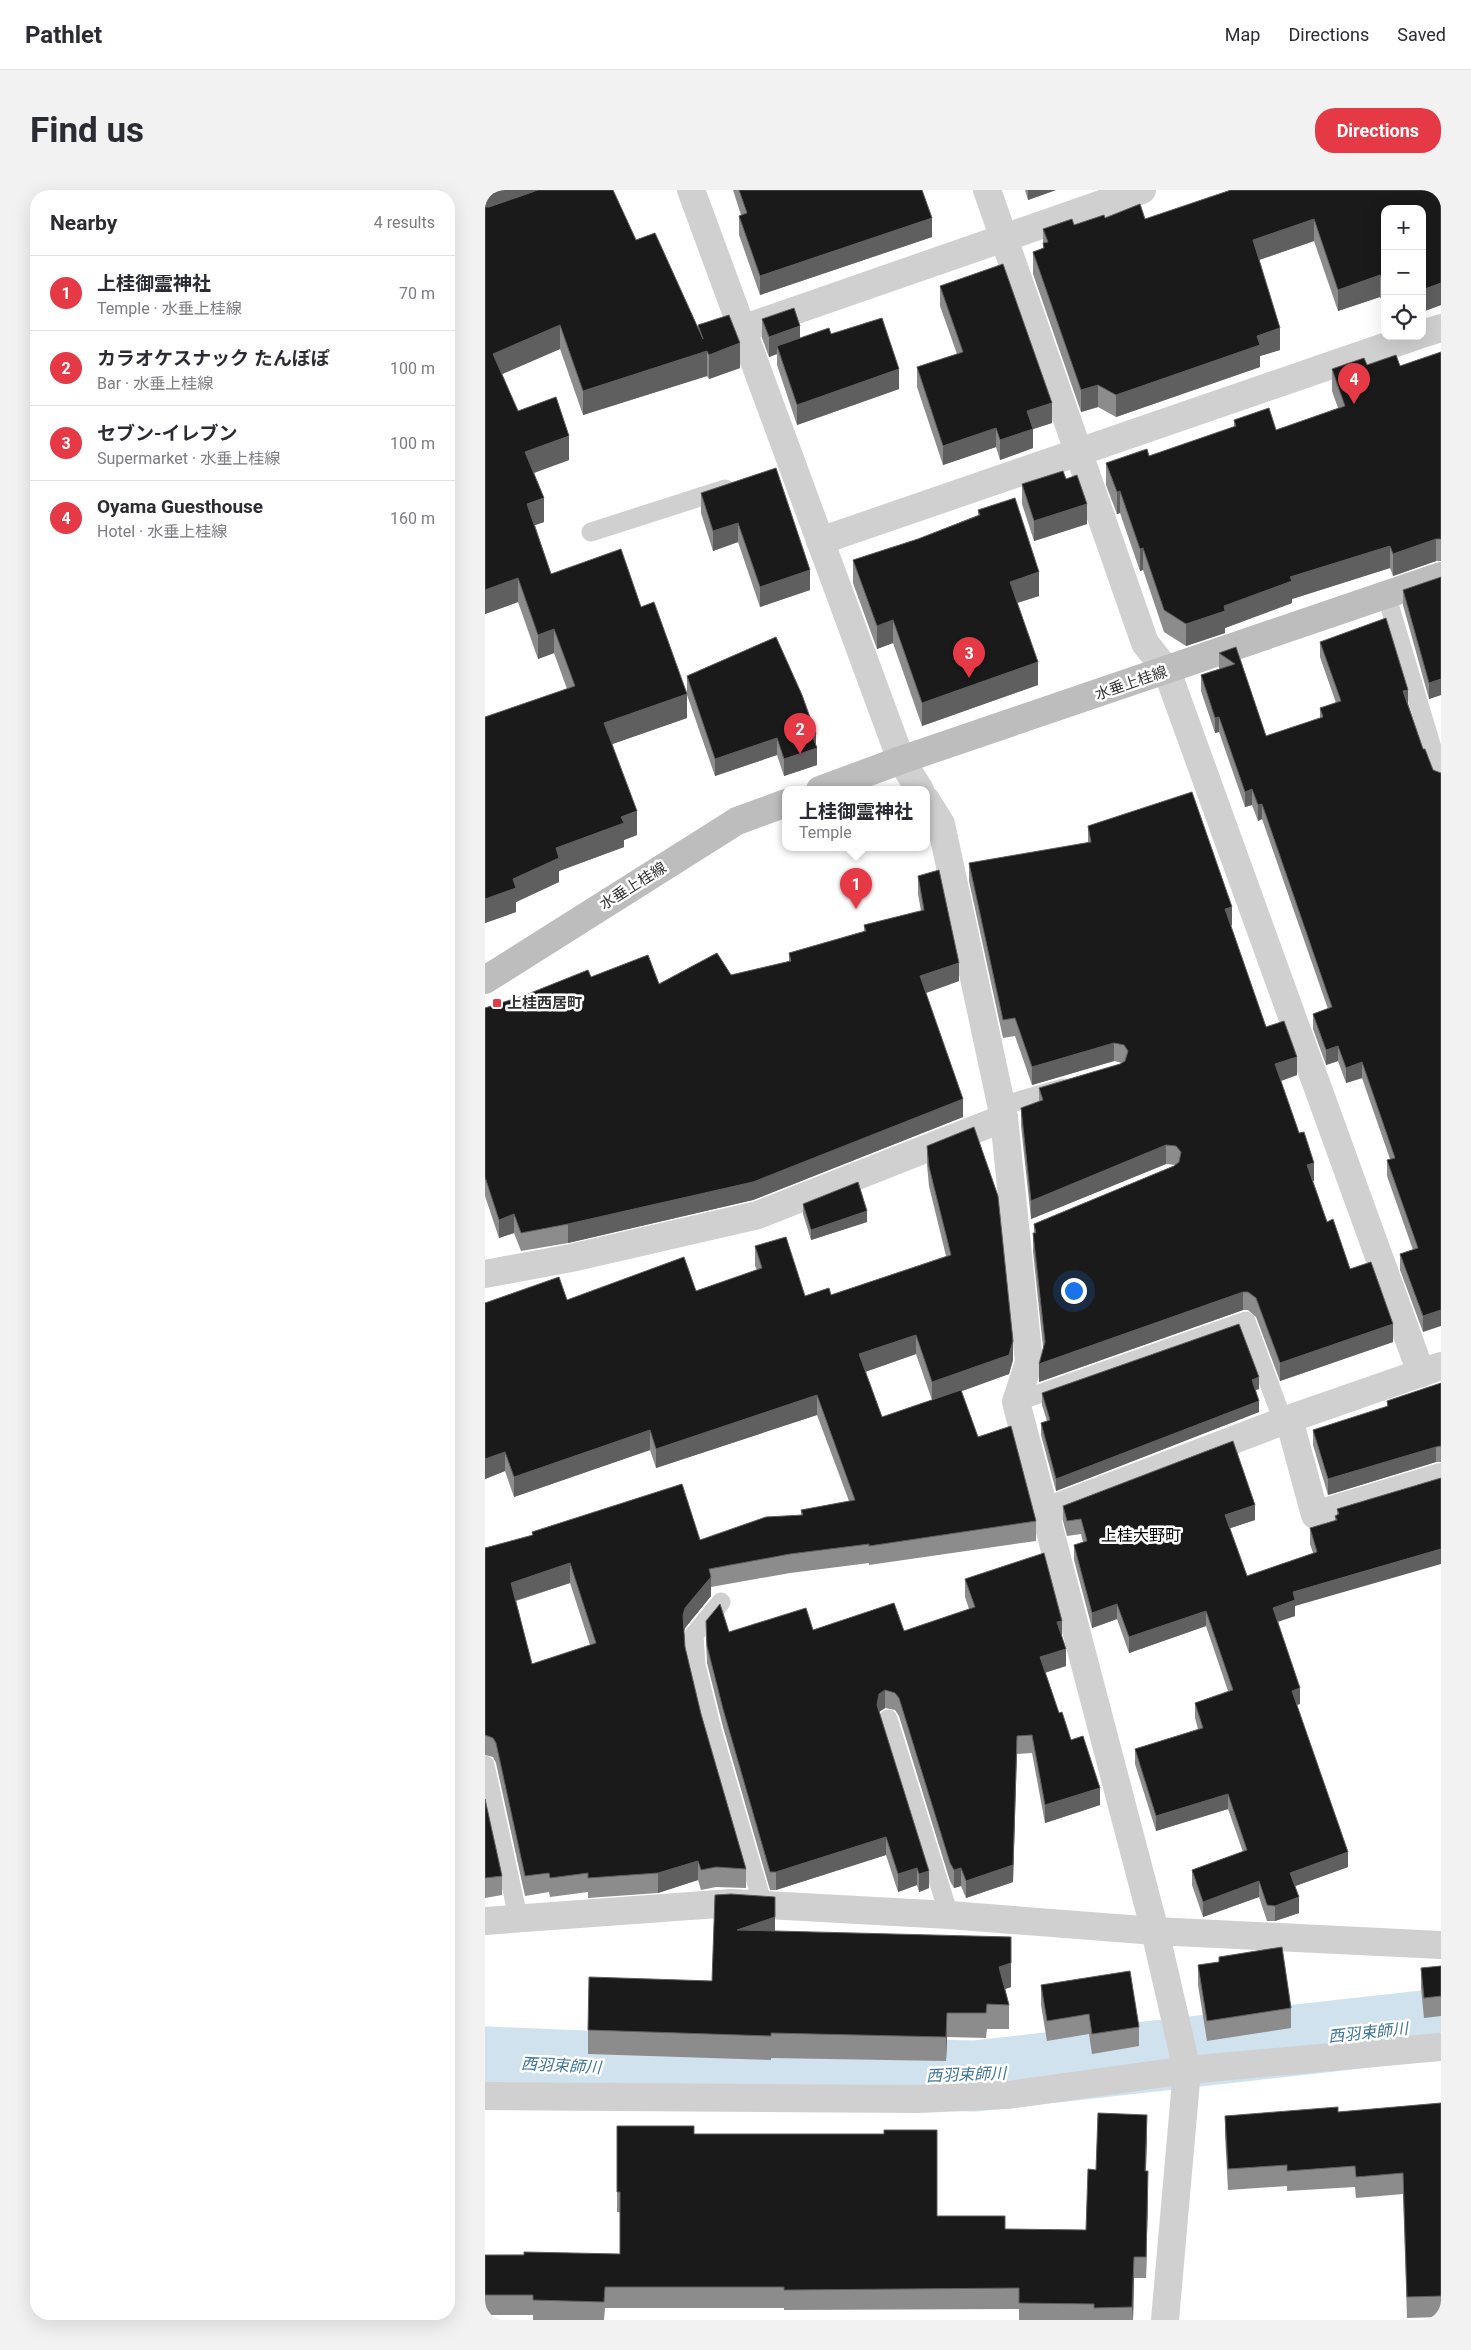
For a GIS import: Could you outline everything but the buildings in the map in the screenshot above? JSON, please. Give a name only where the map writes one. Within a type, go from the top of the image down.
[{"type":"main road","name":"水垂上桂線","points":[[831,786],[901,760],[1167,671],[1441,576]]},
{"type":"main road","name":"水垂上桂線","points":[[485,980],[737,821],[782,804]]},
{"type":"street","points":[[691,190],[742,330],[783,470],[820,541],[901,760],[917,786]]},
{"type":"street","points":[[987,190],[1145,643],[1167,671],[1431,1370],[1286,1420],[1044,1512]]},
{"type":"street","points":[[742,330],[1004,240],[1142,190]]},
{"type":"street","points":[[1426,333],[1441,328]]},
{"type":"street","points":[[820,541],[1079,454],[1405,340]]},
{"type":"street","points":[[930,806],[941,824],[1002,1112],[1024,1234],[1029,1362],[1016,1402],[1155,1931],[1187,2068],[1165,2320]]},
{"type":"street","points":[[485,1274],[571,1258],[758,1215],[1002,1112]]},
{"type":"street","points":[[1286,1420],[1315,1515],[1441,1477]]},
{"type":"street","points":[[485,1921],[731,1903],[1155,1931],[1441,1945]]},
{"type":"street","points":[[485,2096],[917,2099],[1008,2095],[1187,2068],[1441,2047]]},
{"type":"lane","points":[[591,532],[747,482]]},
{"type":"lane","points":[[1386,594],[1441,778]]},
{"type":"lane","points":[[1002,1112],[1081,1082]]},
{"type":"lane","points":[[1016,1402],[1246,1321],[1286,1420]]},
{"type":"lane","points":[[721,1602],[695,1635],[696,1665],[712,1730],[763,1905]]},
{"type":"lane","points":[[888,1719],[949,1916]]},
{"type":"lane","points":[[485,1765],[518,1918]]},
{"type":"waterway","name":"西羽束師川","points":[[488,2062],[702,2071],[975,2076],[1441,2024]]},
{"type":"place","name":"Oyama Guesthouse","points":[[1354,404]]},
{"type":"place","name":"セブン-イレブン","points":[[969,678]]},
{"type":"place","name":"カラオケスナック たんぼぽ","points":[[800,754]]},
{"type":"place","name":"上桂御霊神社","points":[[856,909]]},
{"type":"place","name":"上桂西居町","points":[[497,1003]]},
{"type":"district","name":"上桂大野町","points":[[1141,1535]]}]
